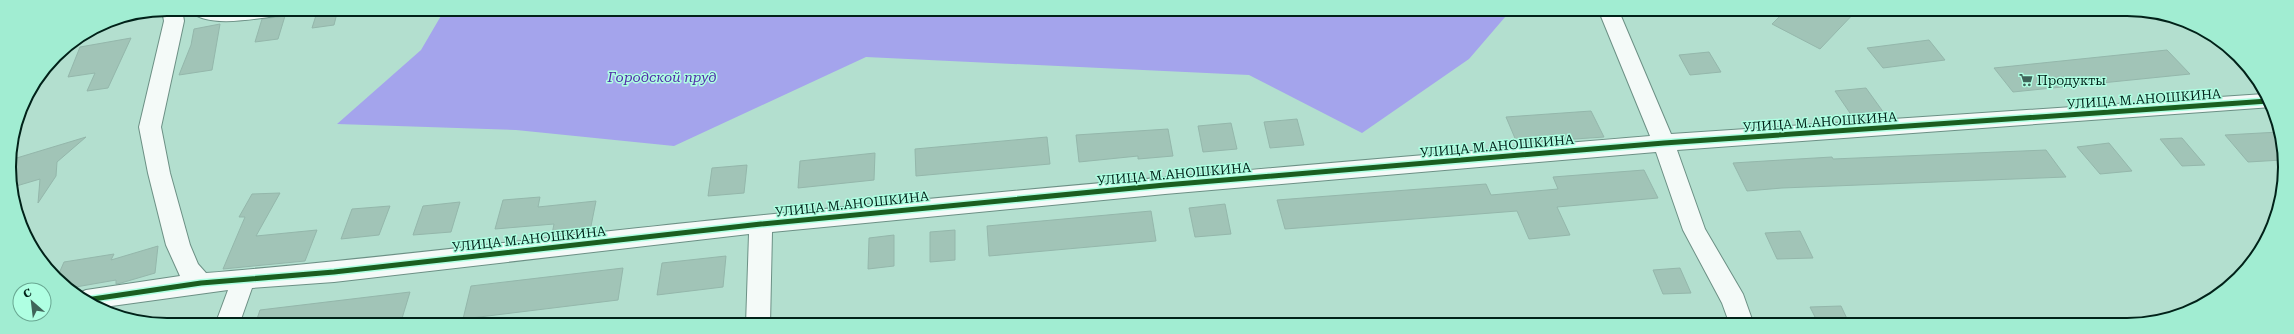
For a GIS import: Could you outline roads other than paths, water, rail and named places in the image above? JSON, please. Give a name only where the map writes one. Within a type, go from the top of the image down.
[{"type":"street","points":[[173,16],[174,21],[150,127],[159,173],[178,245],[188,270],[201,283]]},
{"type":"street","points":[[1611,16],[1664,143],[1694,230],[1734,301],[1740,318]]},
{"type":"street","name":"УЛИЦА М.АНОШКИНА","points":[[93,299],[201,283],[342,271],[761,224],[1158,186],[1664,143],[2263,101]]},
{"type":"street","points":[[758,318],[761,224]]},
{"type":"street","points":[[230,318],[244,279]]},
{"type":"water","name":"Городской пруд","points":[[441,16],[1506,16],[1469,59],[1362,133],[1249,75],[866,57],[674,146],[516,130],[337,124],[421,50]]},
{"type":"place","name":"Продукты","points":[[2026,80]]}]
